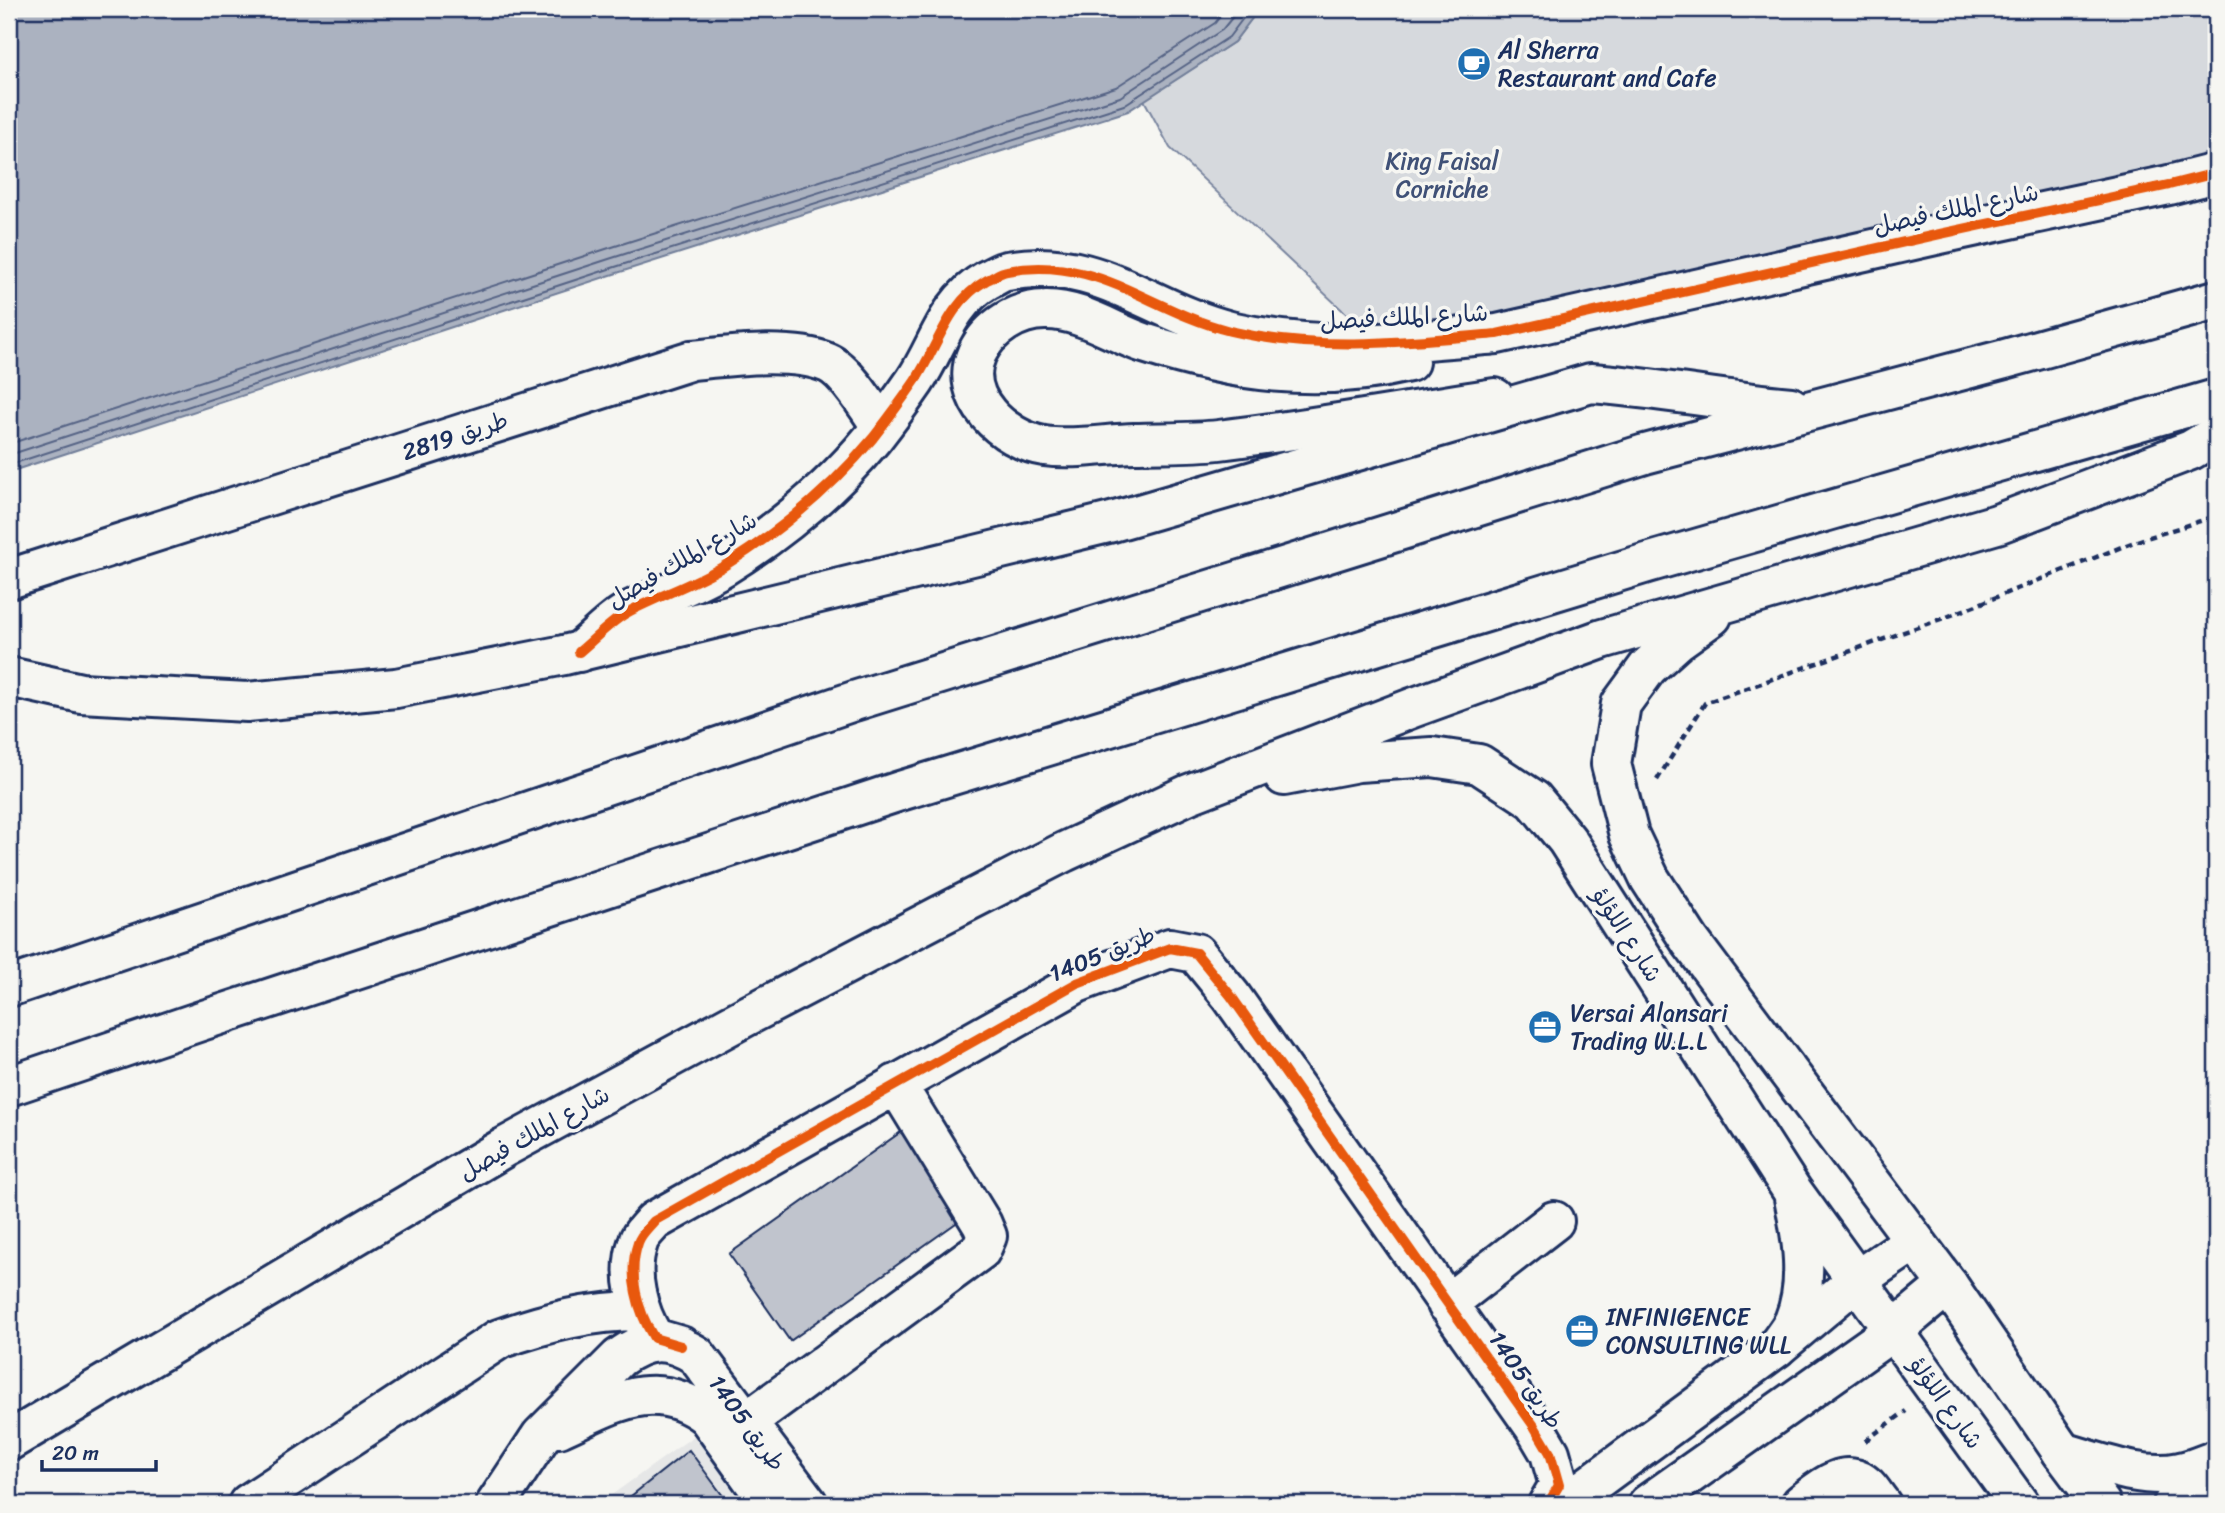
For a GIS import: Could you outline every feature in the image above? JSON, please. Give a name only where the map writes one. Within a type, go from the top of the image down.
[{"type":"main road","name":"شارع الملك فيصل","points":[[579,652],[628,612],[722,567],[808,505],[848,466],[881,426],[916,379],[948,317],[963,299],[982,283],[1003,271],[1031,268],[1085,273],[1137,292],[1180,315],[1229,330],[1272,339],[1362,345],[1497,334],[2216,173]]},
{"type":"main road","points":[[9,987],[854,701],[1632,458],[2216,300]]},
{"type":"main road","name":"شارع الملك فيصل","points":[[1497,334],[1450,353],[1398,365],[1314,375],[1264,371],[1214,362],[1126,337],[1074,314],[1042,310],[1026,312],[1009,319],[994,330],[982,342],[972,373],[979,401],[999,426],[1020,438],[1045,446],[1217,440],[1591,383]]},
{"type":"main road","name":"طريق 2819","points":[[9,579],[692,360],[743,354],[789,355],[830,364],[857,391],[881,426]]},
{"type":"main road","points":[[9,677],[81,692],[247,702],[396,688],[579,652],[1112,522],[1591,383],[1814,410]]},
{"type":"main road","points":[[9,1086],[900,791],[1647,563],[2216,399]]},
{"type":"main road","name":"شارع الملك فيصل","points":[[9,1441],[529,1134],[939,916],[1064,852],[1189,794],[1412,708],[1602,639],[1997,524],[2191,450],[2216,435]]},
{"type":"main road","name":"شارع اللؤلؤ","points":[[1731,602],[1677,641],[1648,667],[1621,705],[1611,764],[1629,835],[1650,879],[1690,941],[1948,1285],[2062,1452],[2101,1504]]},
{"type":"main road","name":"شارع اللؤلؤ","points":[[1189,794],[1359,762],[1432,757],[1479,764],[1534,800],[1567,840],[1793,1192],[2019,1504]]},
{"type":"main road","name":"طريق 1405","points":[[808,1504],[696,1355],[681,1346],[654,1338],[636,1294],[634,1270],[638,1242],[654,1221],[1077,983],[1170,948],[1196,953],[1231,996],[1534,1426],[1549,1453],[1559,1485],[1548,1504]]},
{"type":"main road","points":[[746,1422],[981,1250],[986,1236],[982,1224],[896,1084]]},
{"type":"main road","points":[[1776,1348],[1793,1323],[1804,1279],[1800,1226],[1793,1192]]},
{"type":"main road","points":[[1447,1304],[1554,1221]]},
{"type":"main road","points":[[1564,1504],[1776,1348],[1857,1280],[1914,1241]]},
{"type":"main road","points":[[1648,1504],[1894,1330],[1948,1285]]},
{"type":"main road","points":[[248,1504],[499,1339],[540,1325],[606,1311],[641,1311]]},
{"type":"main road","points":[[496,1504],[541,1436],[618,1358],[633,1348],[649,1343],[681,1346]]},
{"type":"main road","name":"طريق 1405","points":[[541,1436],[625,1399],[642,1395],[677,1399],[693,1405],[707,1416],[770,1504]]},
{"type":"main road","points":[[2062,1452],[2130,1471],[2158,1474],[2181,1472],[2216,1460]]},
{"type":"main road","points":[[2173,1504],[2216,1474]]},
{"type":"main road","points":[[1801,1504],[1827,1484],[1847,1478],[1866,1485],[1881,1504]]},
{"type":"path","points":[[1656,792],[1657,779],[1705,703],[1949,617],[2134,542],[2216,516]]},
{"type":"shaded area","points":[[709,1425],[765,1504],[599,1504]]},
{"type":"green space","name":"King Faisal Corniche","points":[[1259,9],[2216,9],[2216,182],[1390,355],[1170,148],[1144,100],[1234,42]]},
{"type":"water","points":[[9,9],[1259,9],[1234,42],[1128,111],[614,274],[9,472]]},
{"type":"building","points":[[901,1132],[963,1218],[790,1341],[729,1254]]},
{"type":"building","points":[[689,1450],[729,1504],[621,1504]]},
{"type":"cycle path","points":[[579,652],[623,615],[713,572],[745,553],[785,524],[822,492],[857,457],[900,403],[962,300],[973,289],[1004,272],[1039,268],[1068,270],[1096,277],[1201,322],[1263,337],[1330,343],[1430,340],[1497,334],[2216,173]]},
{"type":"cycle path","points":[[681,1346],[654,1338],[643,1317],[636,1292],[634,1267],[638,1243],[654,1221],[1077,983],[1170,948],[1196,953],[1231,996],[1534,1426],[1550,1453],[1559,1485],[1548,1504]]},
{"type":"place","name":"Al Sherra Restaurant and Cafe","points":[[1474,64]]},
{"type":"place","name":"Versai Alansari Trading W.L.L","points":[[1545,1027]]},
{"type":"place","name":"INFINIGENCE CONSULTING WLL","points":[[1582,1331]]}]
